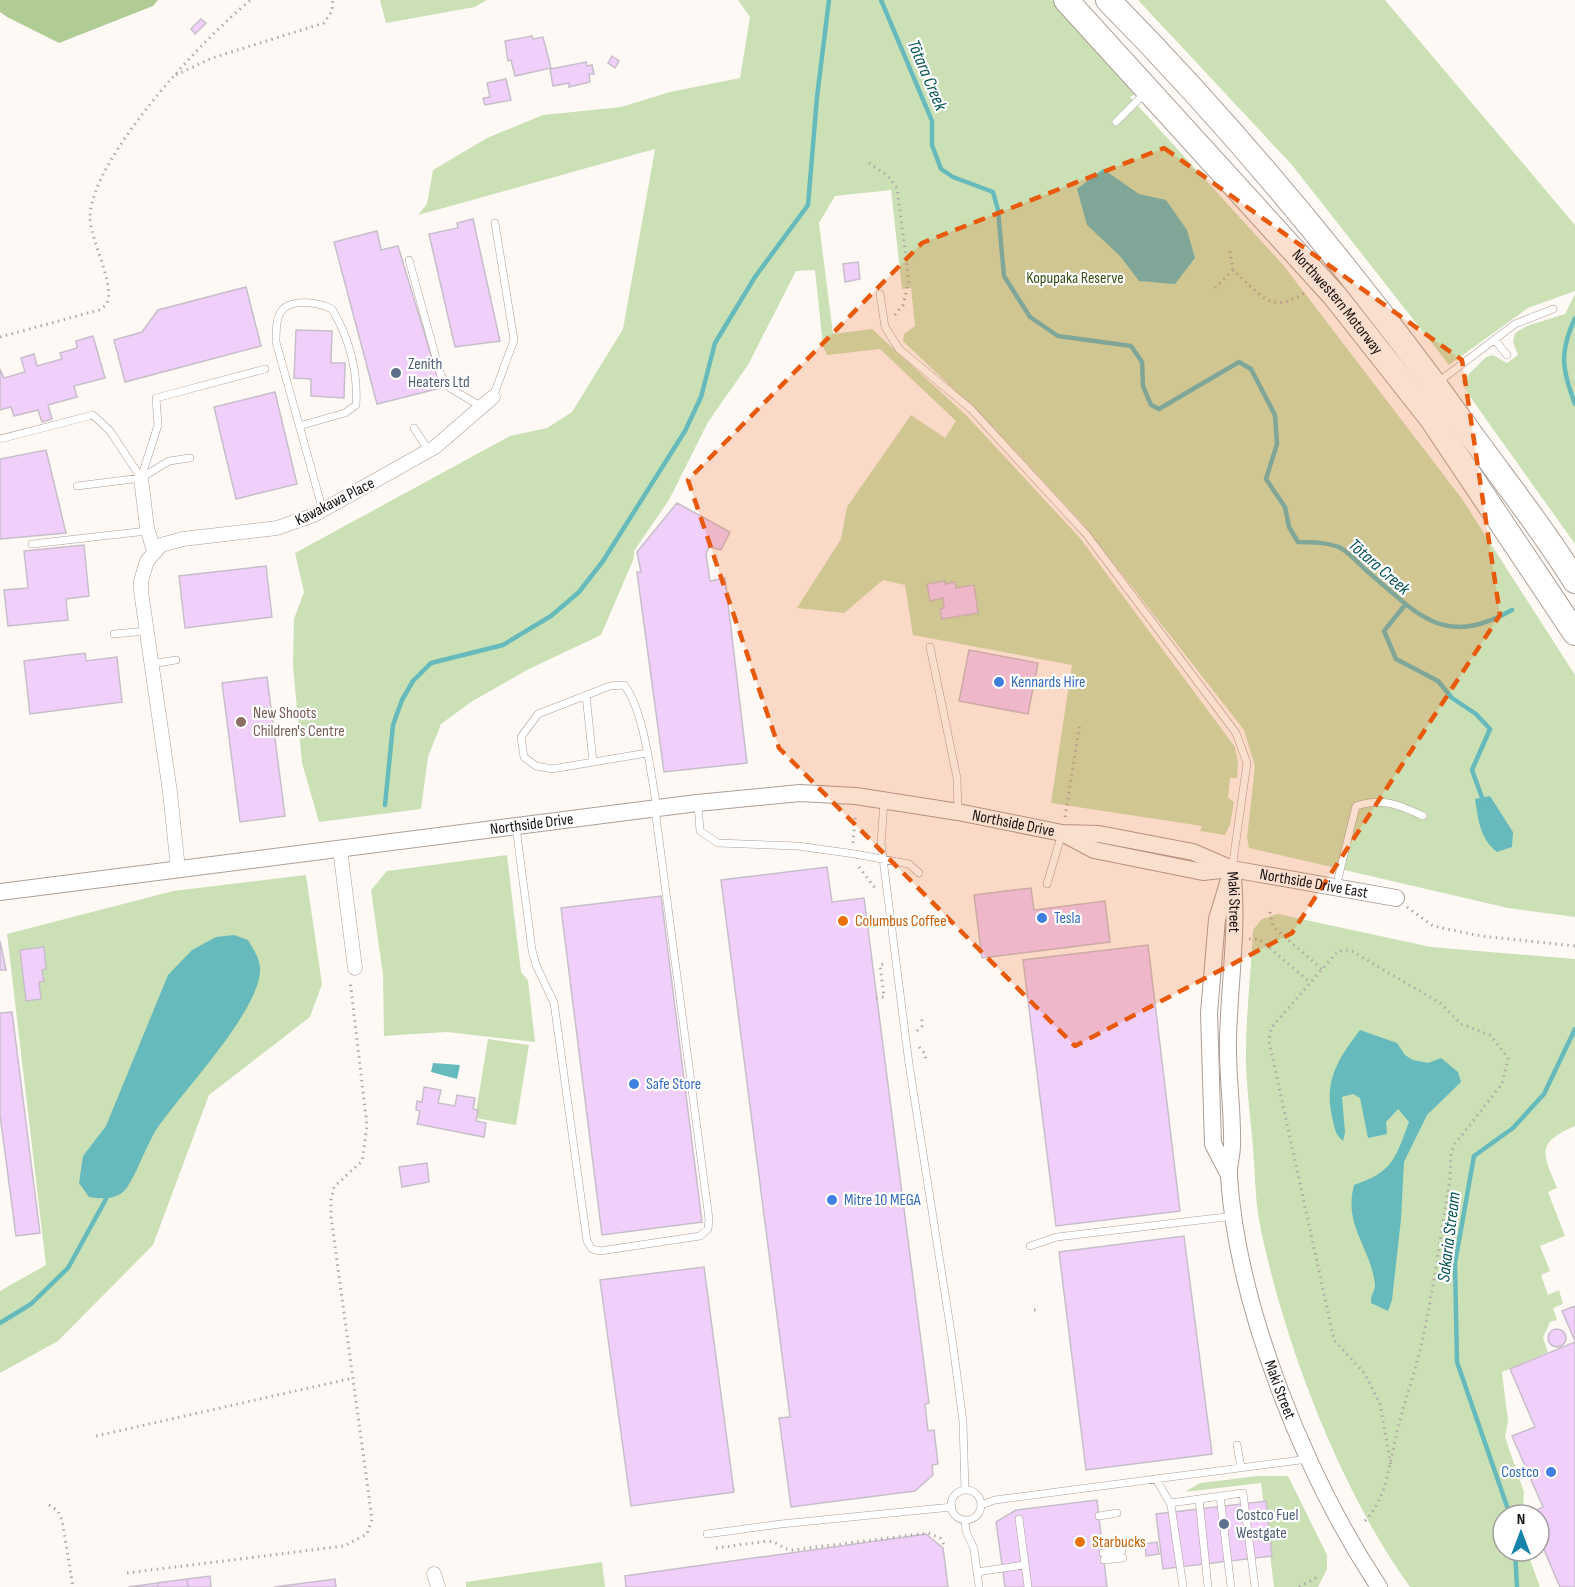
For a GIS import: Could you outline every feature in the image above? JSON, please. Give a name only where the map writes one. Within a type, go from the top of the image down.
[{"type":"highway","name":"Northwestern Motorway","points":[[1066,0],[1321,280],[1432,418],[1575,633]]},
{"type":"highway","name":"Northwestern Motorway","points":[[1108,0],[1187,80],[1271,175],[1435,385],[1575,581]]},
{"type":"street","name":"Kawakawa Place","points":[[154,551],[171,541],[277,528],[298,522],[429,451],[493,397]]},
{"type":"street","points":[[141,478],[147,531],[154,551],[147,561],[141,580],[170,792],[178,869]]},
{"type":"street","name":"Northside Drive","points":[[0,892],[656,808],[800,793],[884,800],[1062,833],[1099,834],[1193,852],[1233,869]]},
{"type":"street","points":[[340,849],[355,968]]},
{"type":"street","name":"Northside Drive East","points":[[1233,869],[1396,898]]},
{"type":"street","name":"Maki Street","points":[[1233,869],[1217,919],[1209,1013],[1213,1144],[1229,1175],[1243,1264],[1262,1335],[1309,1459],[1374,1585]]},
{"type":"lane","points":[[1116,122],[1149,89]]},
{"type":"lane","points":[[493,397],[514,340],[495,223]]},
{"type":"lane","points":[[409,260],[441,376],[450,388],[482,407]]},
{"type":"lane","points":[[880,294],[885,327],[899,349],[971,409],[1087,535],[1236,733],[1247,763],[1233,869]]},
{"type":"lane","points":[[299,426],[345,413],[356,405],[357,381],[338,319],[332,309],[306,302],[288,305],[278,316],[276,342],[322,511]]},
{"type":"lane","points":[[1435,385],[1515,324],[1553,309]]},
{"type":"lane","points":[[1495,340],[1507,354]]},
{"type":"lane","points":[[141,478],[158,424],[156,398],[265,369]]},
{"type":"lane","points":[[0,438],[93,415],[110,431],[141,478]]},
{"type":"lane","points":[[414,428],[429,451]]},
{"type":"lane","points":[[77,486],[141,478],[169,461],[189,458]]},
{"type":"lane","points":[[32,544],[147,531]]},
{"type":"lane","points":[[114,634],[147,631]]},
{"type":"lane","points":[[930,647],[957,778],[958,812]]},
{"type":"lane","points":[[151,664],[176,660]]},
{"type":"lane","points":[[516,827],[532,950],[536,965],[554,1002],[587,1241],[592,1249],[600,1251],[700,1236],[708,1229],[709,1219],[676,952],[647,753],[633,696],[624,685],[610,686],[537,714],[521,737],[524,757],[536,766],[552,769],[647,753]]},
{"type":"lane","points":[[586,695],[593,762]]},
{"type":"lane","points":[[884,800],[881,843],[909,1064],[963,1422],[965,1490]]},
{"type":"lane","points":[[1336,887],[1356,806],[1370,801],[1396,803],[1423,816]]},
{"type":"lane","points":[[698,803],[700,831],[718,843],[798,846],[909,864],[919,873]]},
{"type":"lane","points":[[1047,884],[1062,833]]},
{"type":"lane","points":[[1030,1246],[1057,1238],[1235,1216]]},
{"type":"lane","points":[[1237,1445],[1241,1467]]},
{"type":"lane","points":[[981,1505],[975,1492],[965,1490],[956,1494],[952,1507],[956,1516],[965,1520],[975,1518],[981,1505],[995,1500],[1309,1459]]},
{"type":"lane","points":[[1156,1479],[1170,1503],[1184,1587]]},
{"type":"lane","points":[[1170,1503],[1243,1493],[1255,1587]]},
{"type":"lane","points":[[1220,1496],[1231,1587]]},
{"type":"lane","points":[[1199,1499],[1208,1587]]},
{"type":"lane","points":[[707,1534],[952,1507]]},
{"type":"lane","points":[[1100,1516],[1117,1513]]},
{"type":"lane","points":[[1019,1519],[1028,1587]]},
{"type":"lane","points":[[965,1520],[966,1531],[974,1549],[979,1587]]},
{"type":"lane","points":[[1104,1557],[1122,1555]]},
{"type":"lane","points":[[977,1572],[1025,1565]]},
{"type":"path","points":[[0,337],[99,310],[108,303],[109,289],[91,223],[92,203],[111,162],[127,135],[175,76],[235,12],[251,0]]},
{"type":"path","points":[[175,76],[212,58],[324,23],[332,11],[333,0]]},
{"type":"path","points":[[869,163],[887,175],[897,188],[909,281],[903,305],[885,327]]},
{"type":"path","points":[[1230,251],[1233,270],[1271,302],[1284,304],[1321,280]]},
{"type":"path","points":[[1215,288],[1233,270]]},
{"type":"path","points":[[1062,833],[1080,723]]},
{"type":"path","points":[[853,845],[855,818]]},
{"type":"path","points":[[1396,898],[1434,926],[1481,936],[1575,946]]},
{"type":"path","points":[[1270,912],[1273,927],[1323,970]]},
{"type":"path","points":[[1249,939],[1259,939],[1311,983]]},
{"type":"path","points":[[1365,1521],[1376,1509],[1391,1466],[1426,1319],[1450,1179],[1451,1153],[1502,1084],[1508,1058],[1490,1035],[1461,1024],[1440,1003],[1350,950],[1338,951],[1271,1028],[1269,1041],[1334,1340],[1365,1374],[1380,1404],[1391,1466]]},
{"type":"path","points":[[128,1573],[344,1546],[368,1534],[372,1519],[331,1200],[334,1187],[362,1161],[366,1148],[367,1126],[349,975],[355,968]]},
{"type":"path","points":[[917,1034],[922,1026],[922,1018]]},
{"type":"path","points":[[918,1041],[926,1061]]},
{"type":"path","points":[[96,1436],[353,1378]]},
{"type":"path","points":[[49,1505],[58,1511],[62,1520],[73,1587]]},
{"type":"path","points":[[716,1548],[776,1541],[784,1549],[793,1550],[928,1533],[940,1538],[946,1548]]},
{"type":"path","points":[[1299,1587],[1317,1576]]},
{"type":"highlighted area","points":[[1164,148],[1462,360],[1500,615],[1292,933],[1075,1046],[779,748],[688,480],[922,243]]},
{"type":"green space","points":[[0,0],[158,0],[153,6],[59,43],[0,12]]},
{"type":"green space","points":[[380,0],[487,0],[475,7],[386,23]]},
{"type":"green space","name":"Kopupaka Reserve","points":[[738,0],[1052,0],[1135,89],[1134,95],[1130,97],[1284,266],[1462,499],[1575,675],[1575,917],[1508,908],[1249,848],[1247,838],[1255,766],[1244,730],[1083,524],[994,428],[903,341],[904,334],[915,326],[911,288],[902,289],[891,190],[835,196],[819,223],[833,334],[872,329],[966,415],[1080,538],[1235,747],[1238,763],[1237,778],[1230,778],[1228,798],[1234,802],[1230,825],[1225,835],[1200,831],[1202,826],[1051,803],[1072,665],[913,635],[905,585],[883,580],[844,613],[797,608],[841,539],[847,507],[911,415],[945,438],[956,421],[880,349],[827,355],[823,346],[815,270],[796,271],[748,365],[708,422],[669,500],[634,551],[634,558],[601,635],[529,669],[471,702],[441,724],[428,757],[421,809],[319,822],[302,763],[293,666],[294,619],[304,592],[295,553],[510,436],[547,428],[572,412],[623,329],[655,149],[418,215],[427,204],[433,170],[487,138],[543,115],[621,107],[670,92],[740,78],[750,17]]},
{"type":"green space","points":[[1138,0],[1385,0],[1575,225],[1575,291],[1528,308],[1449,365],[1292,165]]},
{"type":"green space","points":[[1575,294],[1575,544],[1468,394],[1462,381],[1486,357],[1493,355],[1507,363],[1518,355],[1513,342],[1515,333],[1527,326],[1565,314]]},
{"type":"green space","points":[[507,855],[521,972],[528,980],[535,1042],[447,1032],[384,1036],[383,975],[371,890],[387,871]]},
{"type":"green space","points":[[306,875],[322,984],[310,1017],[209,1095],[153,1245],[58,1341],[0,1373],[0,1291],[46,1265],[7,934],[173,891]]},
{"type":"green space","points":[[1278,914],[1431,947],[1575,959],[1575,1126],[1553,1138],[1546,1151],[1548,1166],[1557,1188],[1548,1192],[1565,1236],[1540,1246],[1550,1271],[1541,1275],[1548,1295],[1559,1290],[1563,1304],[1553,1308],[1557,1320],[1550,1322],[1543,1338],[1548,1352],[1502,1372],[1508,1421],[1505,1437],[1524,1492],[1524,1503],[1491,1503],[1491,1563],[1531,1563],[1540,1587],[1410,1587],[1384,1548],[1360,1505],[1316,1411],[1282,1313],[1269,1266],[1257,1202],[1247,1086],[1246,1032],[1253,930],[1262,919]]},
{"type":"green space","points":[[488,1039],[529,1045],[516,1125],[475,1118]]},
{"type":"green space","points":[[1258,1476],[1288,1476],[1327,1555],[1327,1569],[1318,1587],[1274,1587],[1261,1483],[1185,1492],[1200,1483]]},
{"type":"green space","points":[[602,1562],[605,1587],[466,1587],[466,1582]]},
{"type":"water","points":[[1103,169],[1139,194],[1166,200],[1187,230],[1195,258],[1175,284],[1139,281],[1120,256],[1087,225],[1077,189]]},
{"type":"water","points":[[1490,796],[1513,832],[1512,847],[1497,852],[1483,835],[1475,799]]},
{"type":"water","points":[[234,935],[248,940],[260,965],[257,986],[248,1006],[218,1051],[156,1130],[128,1187],[116,1196],[89,1197],[79,1183],[83,1156],[106,1126],[168,975],[192,950],[216,937]]},
{"type":"water","points":[[1360,1030],[1397,1043],[1405,1055],[1413,1060],[1428,1063],[1441,1058],[1458,1072],[1461,1082],[1427,1115],[1404,1162],[1401,1219],[1392,1300],[1388,1311],[1371,1303],[1375,1285],[1355,1225],[1352,1200],[1354,1185],[1377,1175],[1391,1162],[1409,1122],[1398,1109],[1386,1122],[1387,1134],[1368,1138],[1360,1098],[1353,1094],[1342,1097],[1345,1132],[1343,1141],[1337,1134],[1330,1107],[1331,1083],[1345,1051]]},
{"type":"water","points":[[433,1063],[460,1065],[457,1079],[431,1072]]},
{"type":"building","points":[[201,19],[206,23],[195,34],[191,29]]},
{"type":"building","points":[[532,36],[533,39],[543,37],[551,68],[515,76],[511,60],[508,61],[505,41]]},
{"type":"building","points":[[612,56],[619,61],[615,68],[608,63]]},
{"type":"building","points":[[586,62],[587,66],[592,65],[594,74],[589,74],[590,82],[569,87],[569,83],[553,86],[550,69]]},
{"type":"building","points":[[506,79],[511,100],[485,105],[483,98],[490,97],[487,83]]},
{"type":"building","points":[[473,219],[500,341],[455,347],[429,234],[458,228],[457,223]]},
{"type":"building","points":[[377,231],[381,250],[398,246],[441,388],[377,404],[334,242]]},
{"type":"building","points":[[858,262],[860,279],[845,282],[843,264]]},
{"type":"building","points":[[246,287],[261,346],[125,382],[114,340],[142,332],[158,310]]},
{"type":"building","points":[[296,330],[332,331],[331,363],[345,363],[344,398],[311,396],[311,379],[294,378]]},
{"type":"building","points":[[93,336],[105,378],[74,386],[77,397],[48,405],[52,419],[42,422],[38,410],[14,416],[11,407],[0,410],[0,369],[4,378],[25,372],[21,358],[34,354],[37,366],[62,359],[60,353],[77,348],[76,341]]},
{"type":"building","points":[[275,392],[297,484],[236,499],[214,407]]},
{"type":"building","points":[[46,450],[66,533],[0,539],[0,459]]},
{"type":"building","points":[[677,503],[730,532],[721,550],[709,547],[706,554],[710,581],[725,578],[747,763],[664,772],[637,572],[641,572],[637,552]]},
{"type":"building","points":[[84,545],[89,596],[66,599],[68,620],[8,626],[4,590],[28,588],[24,551]]},
{"type":"building","points":[[266,566],[272,617],[185,628],[179,576]]},
{"type":"building","points":[[945,581],[945,584],[955,582],[956,588],[974,585],[978,613],[942,619],[940,609],[944,608],[943,598],[930,601],[927,584]]},
{"type":"building","name":"Kennards Hire","points":[[969,650],[1038,663],[1028,714],[959,701]]},
{"type":"building","points":[[85,653],[86,661],[117,657],[122,702],[30,714],[24,661]]},
{"type":"building","points":[[267,677],[285,816],[240,822],[222,683]]},
{"type":"building","name":"Mitre 10 MEGA","points":[[827,867],[832,902],[864,898],[929,1403],[925,1404],[928,1431],[934,1430],[938,1464],[932,1465],[933,1475],[915,1491],[791,1507],[779,1418],[790,1417],[721,880]]},
{"type":"building","name":"Tesla","points":[[1031,888],[1034,910],[1105,901],[1110,942],[982,958],[974,895]]},
{"type":"building","name":"Safe Store","points":[[661,896],[702,1222],[602,1235],[561,908]]},
{"type":"building","points":[[0,941],[6,970],[0,970]]},
{"type":"building","points":[[1148,945],[1180,1211],[1056,1226],[1023,960]]},
{"type":"building","points":[[44,947],[46,969],[42,970],[44,981],[39,982],[41,999],[26,1001],[20,950]]},
{"type":"building","points":[[12,1012],[40,1233],[16,1236],[0,1115],[0,1013]]},
{"type":"building","points":[[424,1087],[441,1090],[438,1103],[455,1106],[457,1095],[475,1098],[473,1109],[478,1110],[476,1121],[486,1123],[484,1137],[417,1124],[420,1111],[416,1110],[417,1101],[422,1102]]},
{"type":"building","points":[[427,1163],[429,1182],[402,1187],[399,1167]]},
{"type":"building","points":[[1184,1236],[1212,1454],[1086,1470],[1059,1252]]},
{"type":"building","points":[[704,1267],[734,1492],[631,1506],[600,1280]]},
{"type":"building","points":[[1575,1306],[1575,1341],[1562,1311]]},
{"type":"building","points":[[1557,1329],[1563,1332],[1566,1338],[1563,1344],[1557,1347],[1551,1344],[1548,1338],[1551,1332]]},
{"type":"building","name":"Costco","points":[[1575,1342],[1575,1587],[1560,1587],[1550,1563],[1551,1503],[1541,1503],[1512,1436],[1535,1427],[1510,1369]]},
{"type":"building","points":[[1097,1500],[1107,1587],[1005,1587],[996,1522],[1016,1510]]},
{"type":"building","points":[[1266,1501],[1272,1556],[1163,1569],[1156,1514]]},
{"type":"building","points":[[926,1534],[943,1548],[948,1587],[626,1587],[625,1576]]},
{"type":"building","points":[[1157,1542],[1159,1554],[1146,1556],[1145,1544]]},
{"type":"building","points":[[210,1576],[211,1587],[188,1587],[187,1579]]},
{"type":"building","points":[[187,1579],[188,1587],[158,1587],[157,1583]]},
{"type":"building","points":[[335,1579],[336,1587],[274,1587]]},
{"type":"building","points":[[157,1583],[158,1587],[128,1587]]},
{"type":"waterway","points":[[385,805],[393,725],[402,700],[413,681],[431,663],[503,645],[551,616],[579,592],[603,561],[685,431],[701,397],[715,343],[755,277],[808,205],[817,97],[829,0]]},
{"type":"waterway","name":"Tōtara Creek","points":[[881,0],[932,121],[932,145],[941,169],[953,177],[993,192],[998,210],[1004,276],[1030,317],[1058,336],[1131,346],[1142,362],[1143,386],[1151,405],[1159,409],[1239,362],[1251,369],[1275,415],[1277,444],[1266,479],[1285,507],[1289,527],[1298,542],[1323,543],[1343,549],[1401,601],[1433,621],[1449,626],[1467,626],[1488,621],[1512,610]]},
{"type":"waterway","points":[[1575,318],[1566,341],[1564,361],[1567,381],[1575,404]]},
{"type":"waterway","name":"Tōtara Creek","points":[[1405,605],[1384,631],[1396,659],[1438,681],[1452,698],[1476,714],[1490,729],[1472,770],[1484,803]]},
{"type":"waterway","name":"Sakaria Stream","points":[[1506,1503],[1457,1362],[1455,1263],[1474,1156],[1513,1128],[1544,1094],[1575,1029]]},
{"type":"waterway","points":[[0,1323],[31,1304],[68,1268],[106,1199]]},
{"type":"waterway","name":"Sakaria Stream","points":[[1516,1563],[1517,1587]]},
{"type":"place","name":"Zenith Heaters Ltd","points":[[396,373]]},
{"type":"place","name":"Kennards Hire","points":[[999,682]]},
{"type":"place","name":"New Shoots Children's Centre","points":[[241,722]]},
{"type":"place","name":"Tesla","points":[[1042,918]]},
{"type":"place","name":"Columbus Coffee","points":[[843,921]]},
{"type":"place","name":"Safe Store","points":[[634,1084]]},
{"type":"place","name":"Mitre 10 MEGA","points":[[832,1200]]},
{"type":"place","name":"Costco","points":[[1551,1472]]},
{"type":"place","name":"Costco Fuel Westgate","points":[[1224,1524]]},
{"type":"place","name":"Starbucks","points":[[1080,1542]]}]
